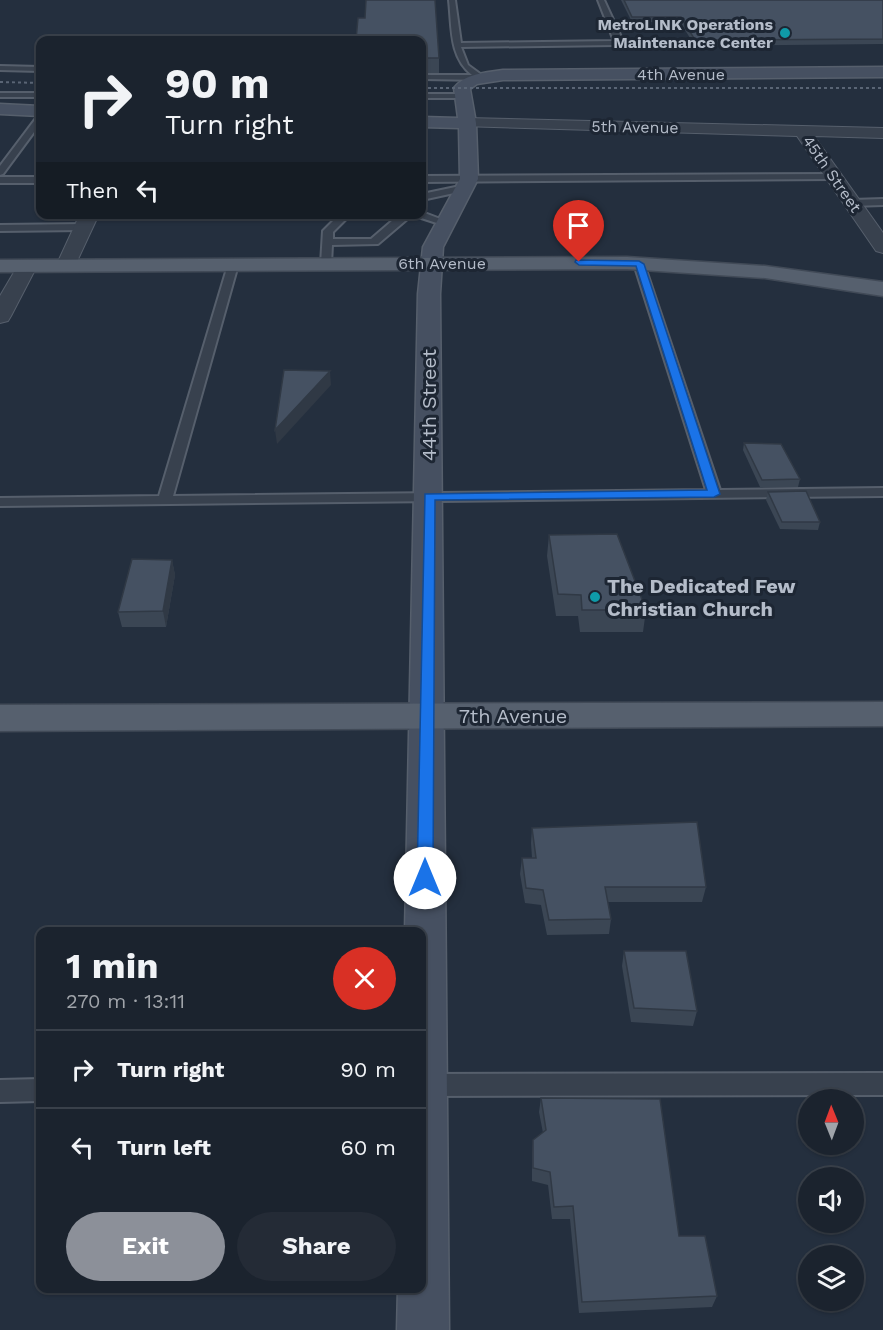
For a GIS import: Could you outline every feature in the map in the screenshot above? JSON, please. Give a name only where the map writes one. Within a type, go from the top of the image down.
[{"type":"main road","name":"6th Avenue","points":[[0,266],[431,262],[639,264],[765,272],[883,289]]},
{"type":"main road","name":"7th Avenue","points":[[0,718],[883,714]]},
{"type":"street","name":"4th Avenue","points":[[480,78],[503,75],[883,72]]},
{"type":"street","points":[[463,96],[464,85],[480,78]]},
{"type":"street","name":"44th Street","points":[[424,927],[431,262],[433,247],[467,184],[468,123],[463,96]]},
{"type":"street","points":[[0,109],[36,111]]},
{"type":"street","points":[[426,122],[468,123]]},
{"type":"street","name":"5th Avenue","points":[[468,123],[883,133]]},
{"type":"street","name":"45th Street","points":[[802,131],[883,248]]},
{"type":"street","points":[[66,266],[87,221]]},
{"type":"street","points":[[0,316],[27,266]]},
{"type":"street","name":"44th Street","points":[[423,1293],[423,1330]]},
{"type":"lane","points":[[452,0],[458,52],[465,66],[480,78]]},
{"type":"lane","points":[[458,45],[617,43],[618,39],[601,0]]},
{"type":"lane","points":[[0,68],[36,69]]},
{"type":"lane","points":[[426,77],[480,78]]},
{"type":"lane","points":[[0,94],[36,95]]},
{"type":"lane","points":[[426,96],[463,96]]},
{"type":"lane","points":[[0,172],[36,124]]},
{"type":"lane","points":[[426,179],[467,184],[833,176]]},
{"type":"lane","points":[[0,180],[36,180]]},
{"type":"lane","points":[[426,196],[467,184]]},
{"type":"lane","points":[[852,202],[883,202]]},
{"type":"lane","points":[[426,217],[446,223]]},
{"type":"lane","points":[[329,242],[374,242],[383,229],[399,219]]},
{"type":"lane","points":[[326,264],[328,231],[337,222],[348,220]]},
{"type":"lane","points":[[0,228],[87,221]]},
{"type":"lane","points":[[639,264],[714,494]]},
{"type":"lane","points":[[165,499],[233,265]]},
{"type":"lane","points":[[0,502],[883,492]]},
{"type":"lane","points":[[426,1085],[883,1084]]},
{"type":"lane","points":[[0,1090],[36,1090]]},
{"type":"building","points":[[366,0],[435,0],[439,58],[426,58],[426,36],[356,36],[358,18],[365,18]]},
{"type":"building","name":"MetroLINK Operations Maintenance Center","points":[[624,0],[883,0],[883,39],[695,40],[681,17],[632,17]]},
{"type":"building","points":[[284,370],[330,371],[275,430]]},
{"type":"building","points":[[744,443],[781,444],[800,479],[762,480]]},
{"type":"building","points":[[806,491],[820,522],[782,522],[768,492]]},
{"type":"building","name":"The Dedicated Few Christian Church","points":[[617,534],[646,610],[582,610],[581,595],[558,594],[549,535]]},
{"type":"building","points":[[132,559],[172,560],[163,611],[118,612]]},
{"type":"building","points":[[697,822],[706,887],[605,887],[611,919],[549,920],[543,890],[526,888],[522,858],[536,858],[532,828]]},
{"type":"building","points":[[624,951],[686,951],[697,1011],[634,1008]]},
{"type":"building","points":[[541,1098],[660,1099],[679,1236],[705,1236],[717,1296],[582,1302],[573,1206],[554,1207],[550,1172],[533,1168],[533,1140],[546,1130]]},
{"type":"railway","points":[[0,82],[36,83]]},
{"type":"railway","points":[[426,88],[883,88]]},
{"type":"place","name":"MetroLINK Operations Maintenance Center","points":[[785,33]]},
{"type":"place","name":"The Dedicated Few Christian Church","points":[[595,597]]},
{"type":"route","points":[[425,878],[430,497],[714,494],[639,264],[579,262]]}]
